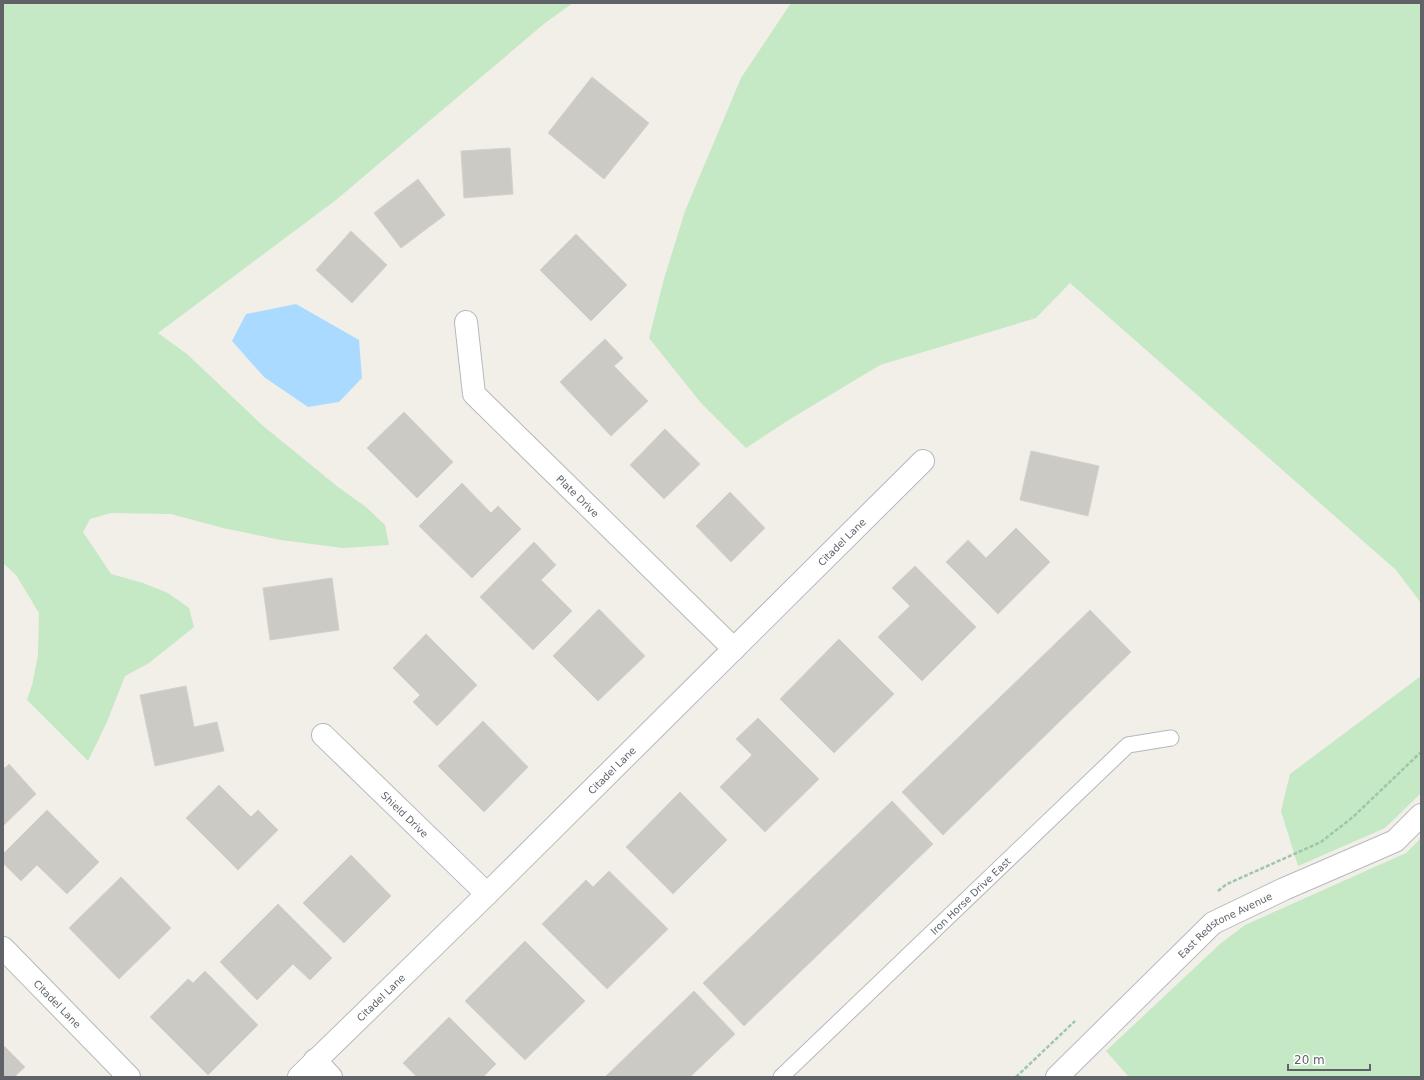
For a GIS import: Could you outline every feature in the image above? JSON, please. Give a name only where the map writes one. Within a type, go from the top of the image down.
[{"type":"street","name":"Plate Drive","points":[[466,322],[474,394],[734,649]]},
{"type":"street","name":"Citadel Lane","points":[[299,1077],[487,894],[923,461]]},
{"type":"street","name":"Shield Drive","points":[[323,735],[487,894]]},
{"type":"street","name":"East Redstone Avenue","points":[[1057,1077],[1213,923],[1284,889],[1394,841],[1421,816]]},
{"type":"street","name":"Citadel Lane","points":[[3,948],[129,1077]]},
{"type":"street","points":[[315,1060],[331,1077]]},
{"type":"lane","name":"Iron Horse Drive East","points":[[781,1077],[1128,745],[1171,738]]},
{"type":"green space","points":[[3,3],[573,3],[545,23],[336,200],[158,333],[187,354],[262,425],[338,487],[366,507],[385,525],[389,545],[343,548],[281,540],[223,528],[171,514],[111,513],[90,519],[83,532],[111,574],[143,583],[168,593],[189,608],[194,627],[149,663],[125,676],[106,724],[88,761],[27,700],[32,685],[38,655],[39,613],[16,575],[3,563]]},
{"type":"green space","points":[[791,3],[1421,3],[1421,603],[1396,570],[1070,283],[1036,318],[880,365],[787,421],[746,448],[701,403],[649,338],[664,279],[685,211],[741,78]]},
{"type":"green space","points":[[1421,676],[1421,793],[1385,828],[1298,866],[1281,811],[1290,774]]},
{"type":"green space","points":[[1421,838],[1421,1077],[1129,1077],[1106,1051],[1220,944],[1245,925],[1406,853]]},
{"type":"water","points":[[296,304],[359,340],[362,378],[339,402],[308,407],[264,377],[232,341],[246,314]]},
{"type":"building","points":[[592,77],[649,123],[604,179],[548,133]]},
{"type":"building","points":[[510,148],[513,194],[464,198],[461,151]]},
{"type":"building","points":[[418,179],[445,215],[401,248],[374,213]]},
{"type":"building","points":[[351,231],[387,265],[352,303],[316,270]]},
{"type":"building","points":[[576,234],[627,285],[591,321],[540,270]]},
{"type":"building","points":[[605,339],[623,358],[614,366],[648,401],[611,436],[560,382]]},
{"type":"building","points":[[404,412],[453,462],[417,498],[367,448]]},
{"type":"building","points":[[665,429],[700,464],[664,499],[630,465]]},
{"type":"building","points":[[1031,451],[1099,466],[1088,516],[1020,500]]},
{"type":"building","points":[[462,483],[491,513],[498,506],[521,529],[472,578],[419,526]]},
{"type":"building","points":[[730,492],[765,528],[731,562],[696,526]]},
{"type":"building","points":[[1016,528],[1050,562],[998,614],[946,562],[968,540],[986,558]]},
{"type":"building","points":[[534,542],[556,565],[541,580],[572,611],[533,650],[480,597]]},
{"type":"building","points":[[915,566],[976,627],[922,681],[878,637],[910,606],[892,588]]},
{"type":"building","points":[[332,578],[339,630],[270,640],[263,588]]},
{"type":"building","points":[[599,609],[645,656],[598,701],[553,656]]},
{"type":"building","points":[[1090,610],[1131,652],[943,835],[902,792]]},
{"type":"building","points":[[426,634],[477,685],[437,726],[413,702],[420,695],[393,668]]},
{"type":"building","points":[[839,639],[894,694],[834,753],[780,699]]},
{"type":"building","points":[[186,686],[194,727],[217,722],[224,751],[155,766],[140,695]]},
{"type":"building","points":[[758,718],[819,779],[765,832],[720,787],[752,755],[736,739]]},
{"type":"building","points":[[483,721],[528,767],[484,812],[438,766]]},
{"type":"building","points":[[9,764],[36,794],[3,826],[3,767],[5,768]]},
{"type":"building","points":[[219,785],[251,817],[258,810],[278,830],[238,870],[186,818]]},
{"type":"building","points":[[680,792],[727,840],[673,894],[626,847]]},
{"type":"building","points":[[892,801],[933,844],[744,1026],[703,983]]},
{"type":"building","points":[[47,810],[99,862],[67,894],[37,865],[21,881],[3,863],[3,854]]},
{"type":"building","points":[[351,855],[391,896],[344,943],[303,903]]},
{"type":"building","points":[[609,871],[668,929],[607,989],[542,924],[586,880],[593,887]]},
{"type":"building","points":[[121,877],[171,928],[119,979],[69,928]]},
{"type":"building","points":[[278,904],[332,958],[310,980],[293,964],[257,1000],[220,962]]},
{"type":"building","points":[[525,941],[585,1001],[525,1060],[465,1001]]},
{"type":"building","points":[[205,971],[258,1025],[208,1075],[150,1017],[188,979],[193,983]]},
{"type":"building","points":[[694,991],[735,1034],[690,1077],[605,1077]]},
{"type":"building","points":[[449,1017],[496,1064],[483,1077],[417,1077],[403,1063]]},
{"type":"building","points":[[3,1045],[25,1067],[14,1077],[3,1077]]}]
